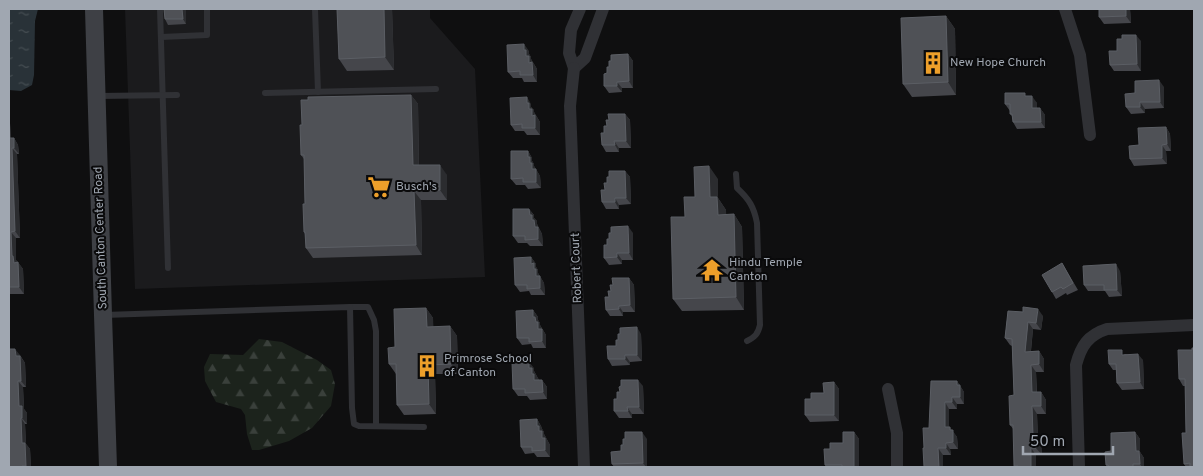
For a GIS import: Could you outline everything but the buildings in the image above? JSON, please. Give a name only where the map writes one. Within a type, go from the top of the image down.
[{"type":"main road","name":"South Canton Center Road","points":[[94,9],[108,467]]},
{"type":"street","name":"Robert Court","points":[[580,9],[571,30],[569,53],[574,68],[570,106],[584,467]]},
{"type":"street","points":[[574,68],[585,58],[603,9]]},
{"type":"street","points":[[1064,9],[1080,55],[1090,135]]},
{"type":"street","points":[[1079,467],[1076,365],[1079,352],[1085,342],[1094,334],[1115,328],[1194,325]]},
{"type":"street","points":[[888,389],[897,433],[897,467]]},
{"type":"lane","points":[[160,9],[168,268]]},
{"type":"lane","points":[[161,37],[207,35],[207,9]]},
{"type":"lane","points":[[315,9],[318,92]]},
{"type":"lane","points":[[265,93],[436,89]]},
{"type":"lane","points":[[97,96],[177,95]]},
{"type":"lane","points":[[736,174],[737,188],[752,206],[757,223],[760,325],[759,333],[747,341]]},
{"type":"lane","points":[[350,307],[354,424],[359,426],[424,427]]},
{"type":"lane","points":[[103,315],[368,307],[374,320],[376,331],[376,426]]},
{"type":"shaded area","points":[[125,9],[430,9],[430,18],[475,69],[485,277],[135,289]]},
{"type":"green space","points":[[259,339],[282,342],[317,360],[331,370],[335,384],[331,406],[312,428],[289,441],[259,450],[252,450],[247,434],[245,415],[241,409],[216,402],[205,381],[204,367],[210,354],[243,355]]},
{"type":"water","points":[[9,9],[38,9],[35,21],[34,75],[32,85],[21,91],[9,90]]},
{"type":"place","name":"New Hope Church","points":[[933,63]]},
{"type":"place","name":"Busch's","points":[[379,187]]},
{"type":"place","name":"Hindu Temple Canton","points":[[712,270]]},
{"type":"place","name":"Primrose School of Canton","points":[[427,366]]}]
